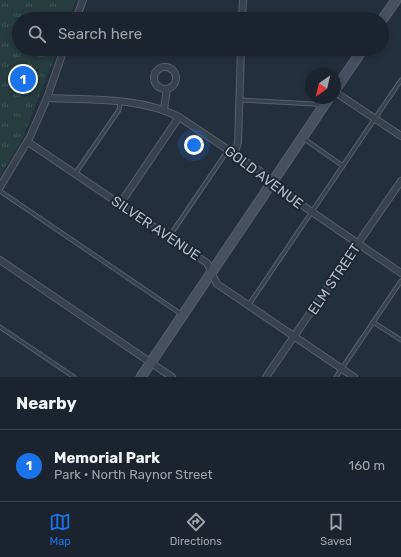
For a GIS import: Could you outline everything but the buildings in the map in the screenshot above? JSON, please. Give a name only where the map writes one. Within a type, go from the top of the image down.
[{"type":"main road","points":[[388,12],[396,0]]},
{"type":"main road","points":[[341,81],[356,56]]},
{"type":"main road","points":[[141,377],[325,104]]},
{"type":"street","points":[[79,12],[83,0]]},
{"type":"street","points":[[242,0],[242,12]]},
{"type":"street","points":[[0,187],[28,142],[47,98],[62,56]]},
{"type":"street","points":[[234,154],[238,143],[241,56]]},
{"type":"street","points":[[164,109],[167,89]]},
{"type":"street","points":[[341,95],[401,136]]},
{"type":"street","name":"GOLD AVENUE","points":[[47,98],[120,102],[164,109],[179,116],[266,175],[280,190],[401,273]]},
{"type":"street","points":[[120,204],[179,116]]},
{"type":"street","name":"SILVER AVENUE","points":[[28,142],[207,263],[217,284],[354,377]]},
{"type":"street","name":"ELM STREET","points":[[266,377],[401,181]]},
{"type":"street","points":[[0,260],[172,377]]},
{"type":"lane","points":[[248,306],[401,80]]},
{"type":"lane","points":[[240,100],[314,104],[323,107]]},
{"type":"lane","points":[[75,174],[120,110],[120,102]]},
{"type":"lane","points":[[302,137],[343,166]]},
{"type":"lane","points":[[169,237],[228,150]]},
{"type":"lane","points":[[0,191],[182,315]]},
{"type":"lane","points":[[336,377],[401,281]]},
{"type":"lane","points":[[373,322],[401,340]]},
{"type":"lane","points":[[0,327],[74,377]]},
{"type":"green space","points":[[0,0],[76,0],[72,12],[12,12],[12,56],[55,56],[22,140],[0,176]]},
{"type":"place","name":"Memorial Park","points":[[23,79]]}]
